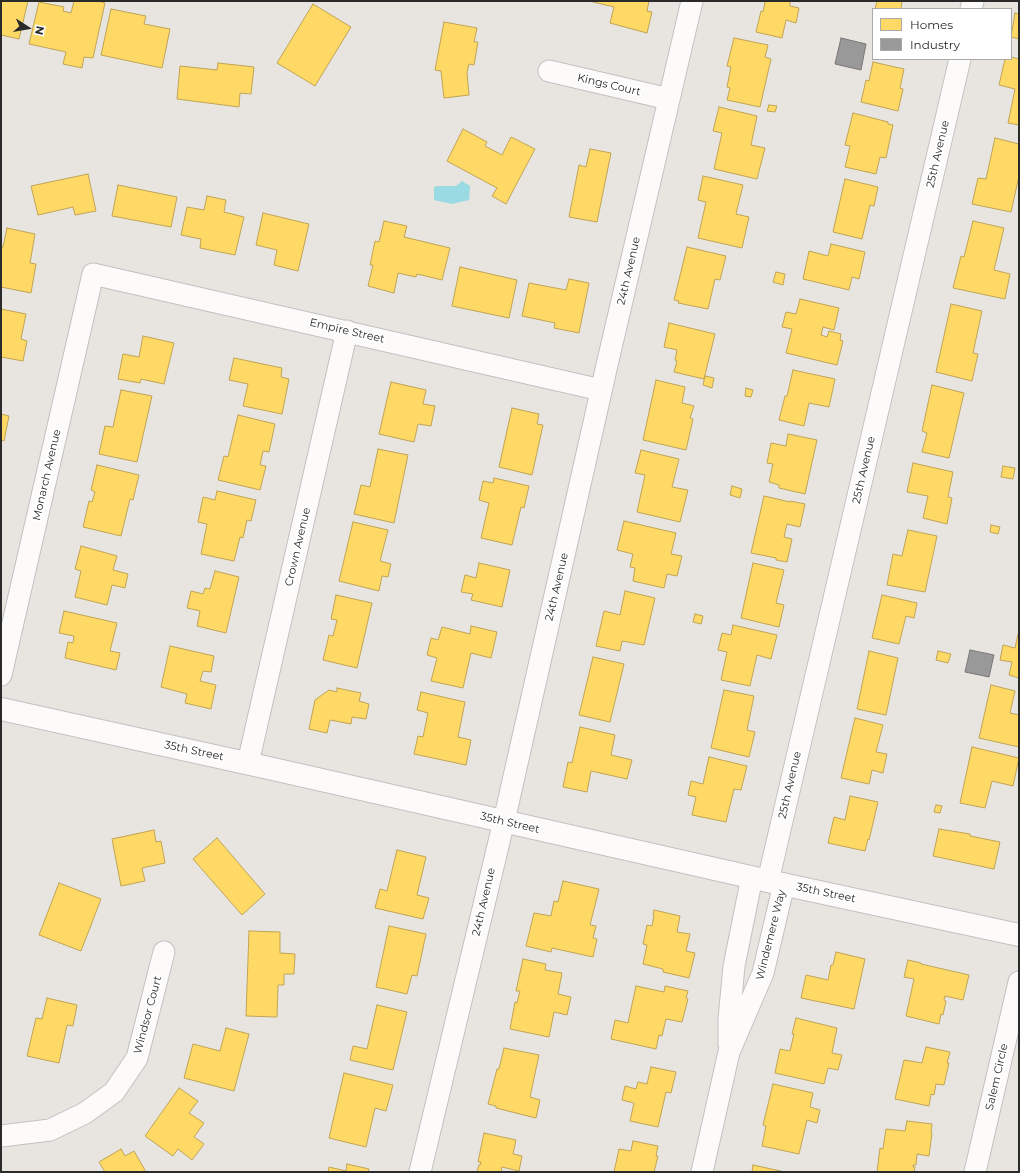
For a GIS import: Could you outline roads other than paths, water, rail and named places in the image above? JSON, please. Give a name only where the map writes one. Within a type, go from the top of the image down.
[{"type":"street","name":"24th Avenue","points":[[420,1172],[504,821],[692,1]]},
{"type":"street","name":"25th Avenue","points":[[768,881],[960,60]]},
{"type":"street","name":"Kings Court","points":[[549,71],[669,99]]},
{"type":"street","name":"Empire Street","points":[[93,274],[602,390]]},
{"type":"street","name":"Monarch Avenue","points":[[1,675],[93,274]]},
{"type":"street","name":"Crown Avenue","points":[[248,763],[347,331]]},
{"type":"street","name":"35th Street","points":[[1,709],[248,763],[768,881],[1019,935]]},
{"type":"street","name":"Windemere Way","points":[[729,1052],[729,1019],[734,966],[768,881]]},
{"type":"street","name":"Windemere Way","points":[[702,1172],[729,1052],[763,973],[768,881]]},
{"type":"street","name":"Windsor Court","points":[[1,1136],[50,1130],[85,1113],[114,1092],[137,1058],[164,952]]},
{"type":"street","name":"Salem Circle","points":[[975,1172],[1019,982]]},
{"type":"water","points":[[462,181],[470,186],[469,200],[452,204],[434,200],[434,187],[456,186]]}]
